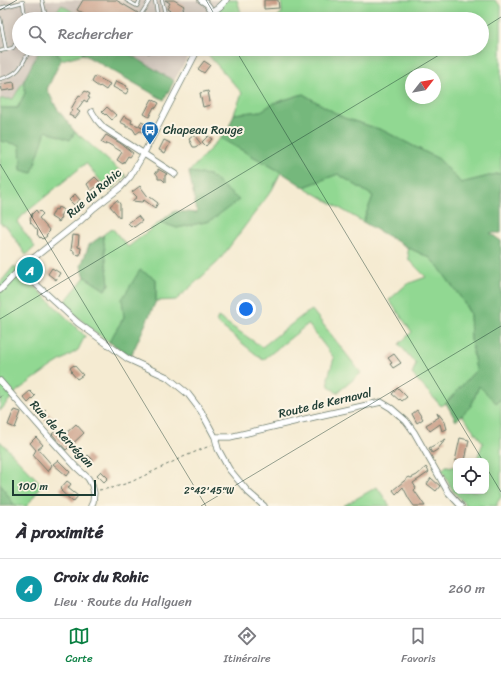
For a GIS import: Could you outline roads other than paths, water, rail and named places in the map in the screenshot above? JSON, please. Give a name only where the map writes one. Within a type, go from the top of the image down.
[{"type":"street","points":[[201,0],[207,4],[212,11],[222,6],[226,0]]},
{"type":"street","name":"Rue du Rohic","points":[[0,290],[21,268],[121,187],[130,177],[194,56]]},
{"type":"street","points":[[92,112],[104,128],[175,174]]},
{"type":"street","points":[[21,268],[78,323],[128,359],[167,377],[188,394],[201,411],[216,440],[218,449],[229,469],[248,492],[264,506]]},
{"type":"street","name":"Rue de Kervégan","points":[[0,381],[76,467],[88,478],[94,491],[94,498],[91,506]]},
{"type":"street","name":"Route de Kernaval","points":[[216,440],[381,402],[391,408],[414,432],[448,492],[461,506]]},
{"type":"lane","points":[[42,0],[45,12]]},
{"type":"lane","points":[[126,0],[137,6],[140,0]]},
{"type":"lane","points":[[142,12],[150,0]]},
{"type":"lane","points":[[155,0],[157,12]]},
{"type":"lane","points":[[162,0],[165,12]]},
{"type":"lane","points":[[0,8],[23,2],[24,12]]},
{"type":"lane","points":[[0,18],[6,50]]},
{"type":"lane","points":[[0,51],[12,48]]},
{"type":"lane","points":[[0,79],[14,74],[21,67],[26,56]]},
{"type":"place","name":"Chapeau Rouge","points":[[150,145]]},
{"type":"place","name":"Croix du Rohic","points":[[30,270]]}]
